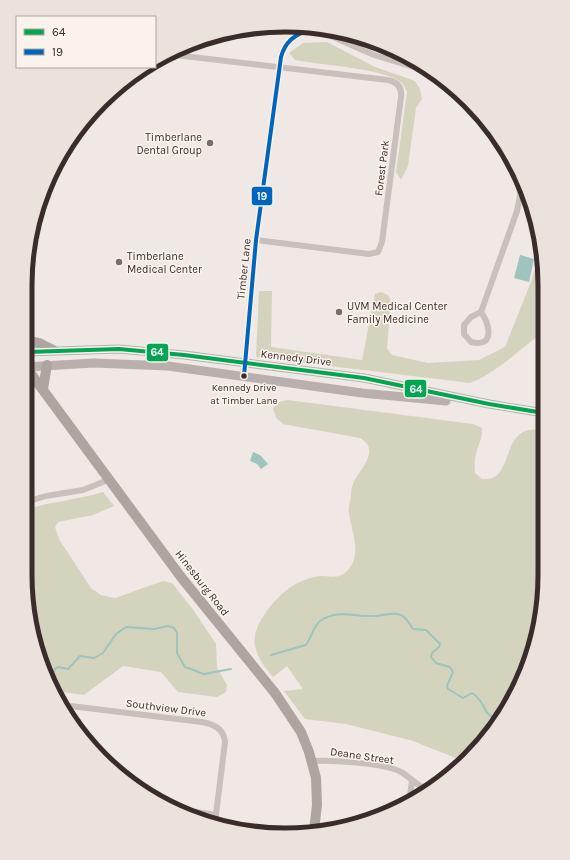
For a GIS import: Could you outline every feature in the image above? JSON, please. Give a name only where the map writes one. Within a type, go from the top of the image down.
[{"type":"main road","points":[[32,341],[53,350]]},
{"type":"main road","name":"Kennedy Drive","points":[[32,352],[53,350],[119,350],[184,355],[364,378],[489,404],[538,412]]},
{"type":"main road","name":"Kennedy Drive","points":[[32,366],[94,363],[168,366],[362,393],[489,404]]},
{"type":"main road","points":[[43,389],[47,365]]},
{"type":"main road","name":"Hinesburg Road","points":[[32,375],[108,480],[191,589],[275,693],[301,732],[312,761],[317,795],[314,826]]},
{"type":"street","name":"Timber Lane","points":[[244,376],[256,240],[279,69],[282,52],[287,42],[296,35],[302,33]]},
{"type":"street","points":[[332,37],[374,55],[414,67]]},
{"type":"street","points":[[178,56],[279,69]]},
{"type":"street","name":"Forest Park","points":[[256,240],[369,254],[375,253],[380,249],[383,235],[401,97],[399,86],[388,80],[297,69],[279,69]]},
{"type":"street","points":[[481,312],[489,325],[489,334],[486,339],[480,342],[471,342],[464,334],[464,325],[471,317],[481,312],[517,211],[520,190]]},
{"type":"street","points":[[32,500],[46,496],[83,490],[108,480]]},
{"type":"street","name":"Southview Drive","points":[[68,706],[202,722],[217,727],[224,736],[225,742],[216,815]]},
{"type":"street","name":"Deane Street","points":[[312,761],[329,761],[392,769],[403,773],[412,781],[423,787]]},
{"type":"street","points":[[410,795],[412,781]]},
{"type":"street","points":[[196,812],[216,815]]},
{"type":"green space","points":[[327,42],[375,67],[415,81],[420,89],[422,99],[416,108],[408,166],[401,180],[396,172],[407,92],[405,87],[400,81],[389,76],[365,70],[295,60],[289,53],[303,43]]},
{"type":"green space","points":[[537,263],[538,336],[489,374],[470,383],[256,357],[259,291],[272,291],[271,347],[362,360],[375,294],[381,292],[388,295],[391,301],[387,348],[392,355],[428,363],[479,360],[505,347],[531,282]]},
{"type":"green space","points":[[288,400],[473,424],[482,428],[482,435],[475,456],[475,473],[482,479],[492,478],[498,474],[503,467],[514,441],[520,434],[528,430],[538,430],[538,575],[536,608],[533,624],[525,656],[504,702],[486,729],[458,759],[413,741],[346,724],[305,719],[284,691],[303,689],[287,666],[273,677],[260,659],[255,646],[257,628],[268,609],[276,600],[292,586],[302,581],[320,576],[340,576],[351,566],[354,559],[355,544],[349,512],[351,488],[369,454],[369,449],[366,443],[360,438],[283,424],[276,418],[273,408],[279,402]]},
{"type":"green space","points":[[103,492],[114,506],[93,515],[58,522],[55,527],[59,539],[91,588],[101,595],[115,598],[163,581],[172,583],[194,611],[216,644],[217,667],[227,685],[226,692],[217,697],[178,692],[161,672],[123,666],[84,695],[61,692],[45,656],[34,608],[34,588],[32,575],[32,508]]},
{"type":"water","points":[[520,255],[534,259],[529,282],[514,278]]},
{"type":"water","points":[[253,452],[260,455],[268,464],[261,469],[257,464],[250,461]]},
{"type":"waterway","points":[[271,655],[306,645],[318,623],[326,617],[340,614],[367,616],[398,614],[405,618],[413,629],[426,630],[440,644],[439,647],[432,653],[431,657],[436,663],[450,667],[453,672],[447,686],[448,689],[463,698],[472,693],[480,701],[486,712],[494,717]]},
{"type":"waterway","points":[[52,674],[58,667],[68,669],[80,656],[94,658],[103,653],[116,634],[126,627],[154,629],[168,626],[174,628],[177,633],[177,653],[185,667],[204,674],[231,669]]},
{"type":"transit line","name":"19","points":[[244,376],[256,240],[281,57],[288,43],[302,33]]},
{"type":"transit line","name":"64","points":[[32,352],[119,349],[184,355],[364,378],[489,404],[538,412]]},
{"type":"place","name":"Timberlane Dental Group","points":[[210,143]]},
{"type":"place","name":"Timberlane Medical Center","points":[[119,262]]},
{"type":"place","name":"UVM Medical Center Family Medicine","points":[[339,312]]},
{"type":"place","name":"Kennedy Drive at Timber Lane","points":[[244,376]]}]
